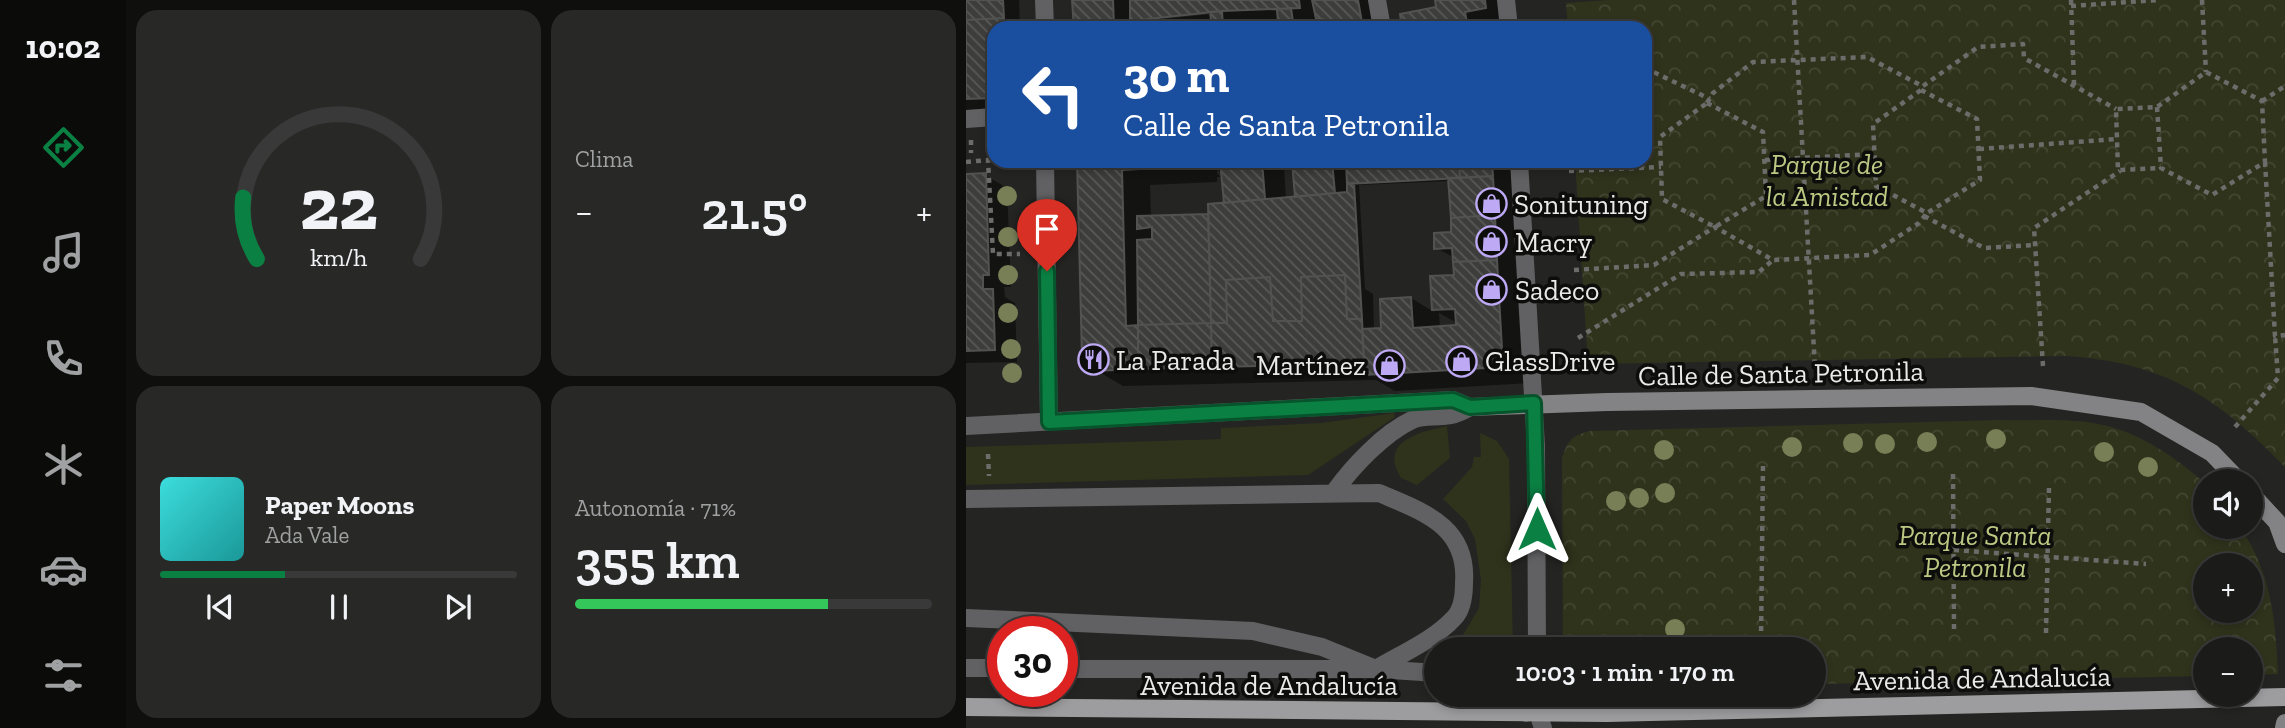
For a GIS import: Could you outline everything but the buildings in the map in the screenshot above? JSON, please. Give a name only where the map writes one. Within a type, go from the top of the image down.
[{"type":"main road","name":"Avenida de Andalucía","points":[[966,707],[1536,712],[2285,697]]},
{"type":"street","points":[[1044,0],[1045,21]]},
{"type":"street","points":[[1377,0],[1381,21]]},
{"type":"street","points":[[1506,0],[1508,21]]},
{"type":"street","points":[[966,120],[987,118]]},
{"type":"street","points":[[1045,168],[1049,422]]},
{"type":"street","points":[[1519,168],[1534,403],[1538,637]]},
{"type":"street","name":"Calle de Santa Petronila","points":[[966,426],[1453,400],[1470,407],[1534,403],[2031,396],[2141,412],[2212,453],[2227,469]]},
{"type":"street","points":[[1335,491],[1353,465],[1413,419],[1455,416],[1470,407]]},
{"type":"street","points":[[966,499],[1379,492],[1433,517],[1461,548],[1465,572],[1464,597],[1455,618],[1376,669]]},
{"type":"street","points":[[2263,507],[2277,522],[2285,544]]},
{"type":"street","points":[[966,618],[1253,631],[1322,647],[1376,669]]},
{"type":"street","points":[[966,668],[987,668]]},
{"type":"street","points":[[1078,668],[1376,669],[1424,672]]},
{"type":"street","points":[[2284,728],[2285,723]]},
{"type":"path","points":[[1794,0],[1815,368]]},
{"type":"path","points":[[2074,85],[2071,3],[2158,0]]},
{"type":"path","points":[[2202,0],[2206,72]]},
{"type":"path","points":[[2035,245],[1984,248],[1876,186],[1873,124],[1978,47],[2023,44],[2024,58],[2116,109],[2157,107],[2206,72]]},
{"type":"path","points":[[1867,57],[1977,119],[1980,180],[1870,255],[1773,260],[1662,199],[1660,137],[1754,62],[1798,60],[1867,57]]},
{"type":"path","points":[[1574,270],[1654,265],[1766,196],[1763,132],[1652,72]]},
{"type":"path","points":[[2206,72],[2262,101]]},
{"type":"path","points":[[2262,101],[2285,86]]},
{"type":"path","points":[[2235,427],[2278,378],[2262,101]]},
{"type":"path","points":[[2157,107],[2161,168]]},
{"type":"path","points":[[2116,109],[2118,170],[2121,170]]},
{"type":"path","points":[[1979,149],[2117,139]]},
{"type":"path","points":[[971,141],[971,153]]},
{"type":"path","points":[[1765,160],[1874,155]]},
{"type":"path","points":[[966,162],[987,160]]},
{"type":"path","points":[[2043,366],[2034,228],[2121,170],[2161,168],[2212,195],[2265,162]]},
{"type":"path","points":[[1652,167],[1661,167]]},
{"type":"path","points":[[988,168],[993,254],[1020,254]]},
{"type":"path","points":[[1569,171],[1638,168]]},
{"type":"path","points":[[1578,338],[1681,274],[1759,272],[1773,260]]},
{"type":"path","points":[[2275,336],[2285,335]]},
{"type":"path","points":[[988,454],[989,484]]},
{"type":"path","points":[[1761,637],[1763,464]]},
{"type":"path","points":[[1953,474],[1954,631]]},
{"type":"path","points":[[2046,633],[2049,486]]},
{"type":"path","points":[[1954,550],[2146,564]]},
{"type":"green space","name":"Parque de la Amistad","points":[[1608,0],[2285,0],[2285,467],[2237,421],[2188,388],[2132,366],[2101,360],[2066,356],[1588,364],[1575,168],[1652,168],[1652,21],[1567,21],[1566,3]]},
{"type":"green space","points":[[1394,413],[1395,417],[1308,475],[966,485],[966,447],[1221,439],[1221,428],[1321,423]]},
{"type":"green space","name":"Parque Santa Petronila","points":[[2001,420],[2074,421],[2113,427],[2142,439],[2193,474],[2193,539],[2247,539],[2254,553],[2193,553],[2193,623],[2263,623],[2263,573],[2276,635],[2278,674],[2263,675],[2263,637],[2193,637],[2193,676],[1826,684],[1826,637],[1563,637],[1562,459],[1571,440],[1591,431]]},
{"type":"green space","points":[[1447,426],[1450,458],[1417,485],[1401,478],[1395,465],[1398,447],[1415,435]]},
{"type":"green space","points":[[1480,433],[1497,441],[1509,459],[1513,637],[1461,637],[1479,608],[1481,580],[1475,539],[1466,521],[1443,499],[1472,467],[1474,457],[1481,457]]},
{"type":"place","name":"Sonituning","points":[[1491,204]]},
{"type":"place","name":"Macry","points":[[1492,242]]},
{"type":"place","name":"Sadeco","points":[[1492,290]]},
{"type":"place","name":"La Parada","points":[[1093,360]]},
{"type":"place","name":"GlassDrive","points":[[1462,361]]},
{"type":"place","name":"Martínez","points":[[1389,365]]},
{"type":"route","points":[[1047,271],[1049,422],[1453,400],[1470,407],[1534,403],[1537,529]]}]
